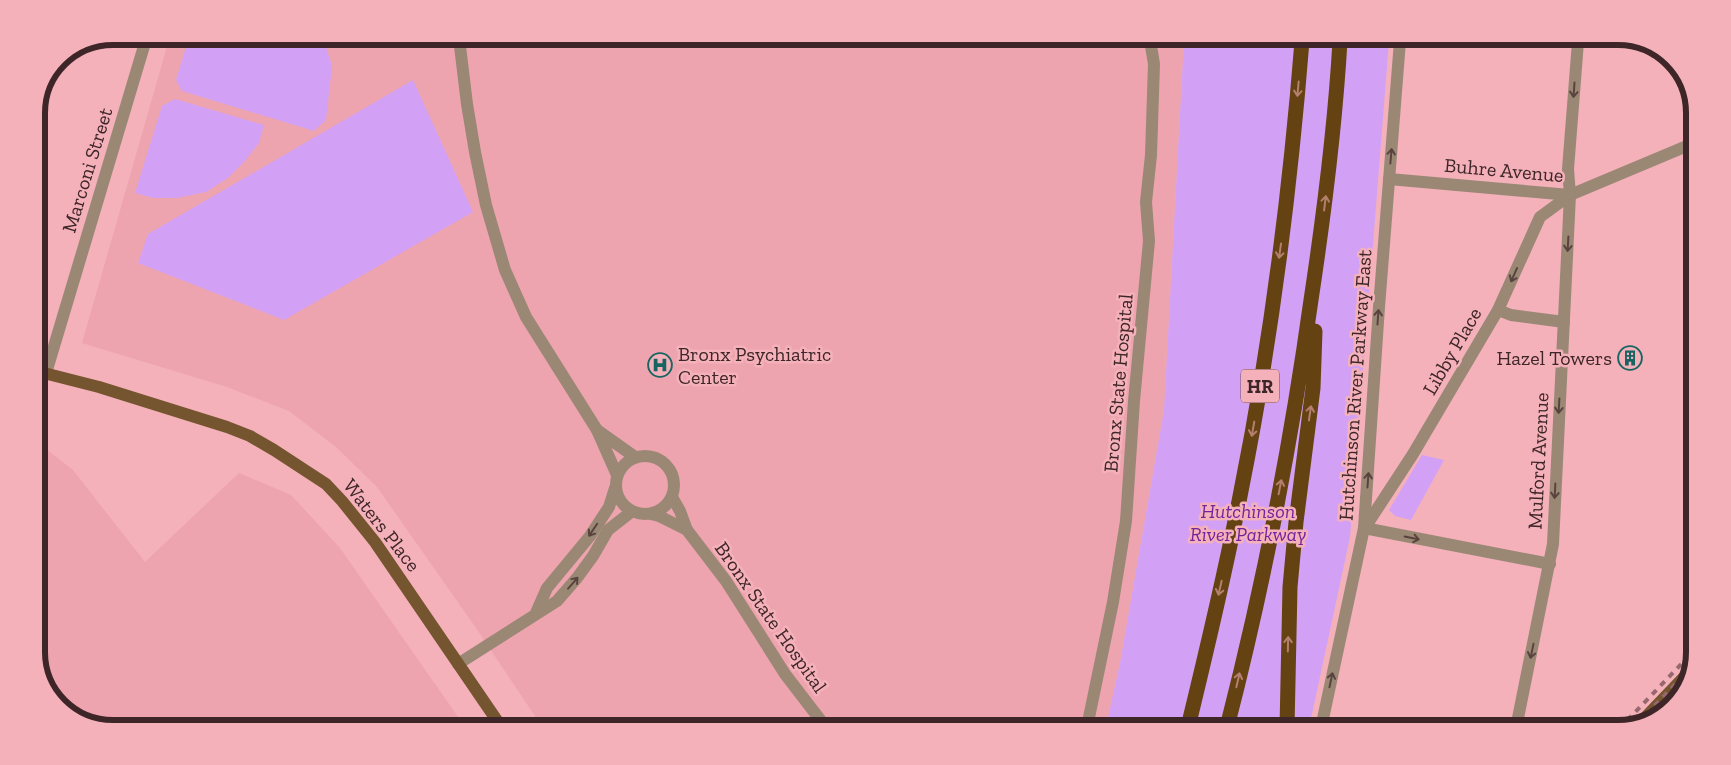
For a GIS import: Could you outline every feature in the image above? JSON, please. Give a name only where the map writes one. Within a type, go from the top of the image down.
[{"type":"highway","name":"HR","points":[[1190,720],[1231,540],[1254,420],[1284,222],[1293,147],[1302,45]]},
{"type":"highway","name":"HR","points":[[1229,720],[1269,547],[1302,366],[1330,159],[1340,45]]},
{"type":"highway","points":[[1286,720],[1290,587],[1313,388],[1318,251]]},
{"type":"main road","name":"Waters Place","points":[[45,373],[108,389],[250,436],[326,484],[375,542],[497,720]]},
{"type":"main road","points":[[1651,711],[1679,683]]},
{"type":"street","name":"Marconi Street","points":[[45,359],[144,45]]},
{"type":"street","points":[[460,45],[467,104],[486,205],[505,270],[526,317],[597,430],[616,481],[620,502],[631,512],[651,514],[662,510],[672,497],[674,480],[667,465],[652,456],[635,457],[624,464],[616,481],[609,507],[590,536],[547,588],[536,614]]},
{"type":"street","name":"Bronx State Hospital","points":[[1088,720],[1113,602],[1126,521],[1134,401],[1149,241],[1146,202],[1151,155],[1154,64],[1151,45]]},
{"type":"street","name":"Hutchinson River Parkway East","points":[[1323,720],[1364,528],[1400,45]]},
{"type":"street","name":"Mulford Avenue","points":[[1518,720],[1553,544],[1570,195],[1568,169],[1578,45]]},
{"type":"street","name":"Buhre Avenue","points":[[1389,179],[1570,195],[1686,145]]},
{"type":"street","name":"Libby Place","points":[[1364,528],[1413,454],[1498,310],[1540,216],[1570,195]]},
{"type":"street","points":[[1498,310],[1511,315],[1564,322]]},
{"type":"street","points":[[597,430],[635,457]]},
{"type":"street","name":"Bronx State Hospital","points":[[672,497],[687,530],[726,581],[785,674],[820,720]]},
{"type":"street","points":[[458,664],[557,601],[593,556],[608,530],[631,512]]},
{"type":"street","name":"Bronx State Hospital","points":[[651,514],[687,530]]},
{"type":"street","points":[[1364,528],[1550,564]]},
{"type":"shaded area","name":"Bronx Psychiatric Center","points":[[167,45],[1184,45],[1164,410],[1120,663],[1108,720],[538,720],[377,487],[336,447],[289,411],[227,387],[82,343]]},
{"type":"shaded area","points":[[45,448],[73,470],[145,562],[239,473],[291,495],[340,548],[460,720],[99,719],[71,706],[56,690],[52,682],[45,657]]},
{"type":"green space","points":[[187,45],[325,45],[332,66],[326,120],[314,131],[182,91],[176,80]]},
{"type":"green space","name":"Hutchinson River Parkway","points":[[1184,45],[1389,45],[1350,537],[1311,720],[1108,720],[1120,663],[1164,410]]},
{"type":"green space","points":[[413,80],[473,212],[284,320],[138,263],[148,234]]},
{"type":"green space","points":[[175,99],[264,125],[259,143],[228,178],[206,192],[177,198],[153,198],[135,193],[162,106]]},
{"type":"green space","points":[[1422,455],[1444,460],[1411,520],[1395,516],[1389,510]]},
{"type":"railway","points":[[1629,719],[1685,660]]},
{"type":"railway","points":[[1647,713],[1681,679]]},
{"type":"place","name":"Hazel Towers","points":[[1630,358]]},
{"type":"place","name":"Bronx Psychiatric Center","points":[[660,365]]}]
